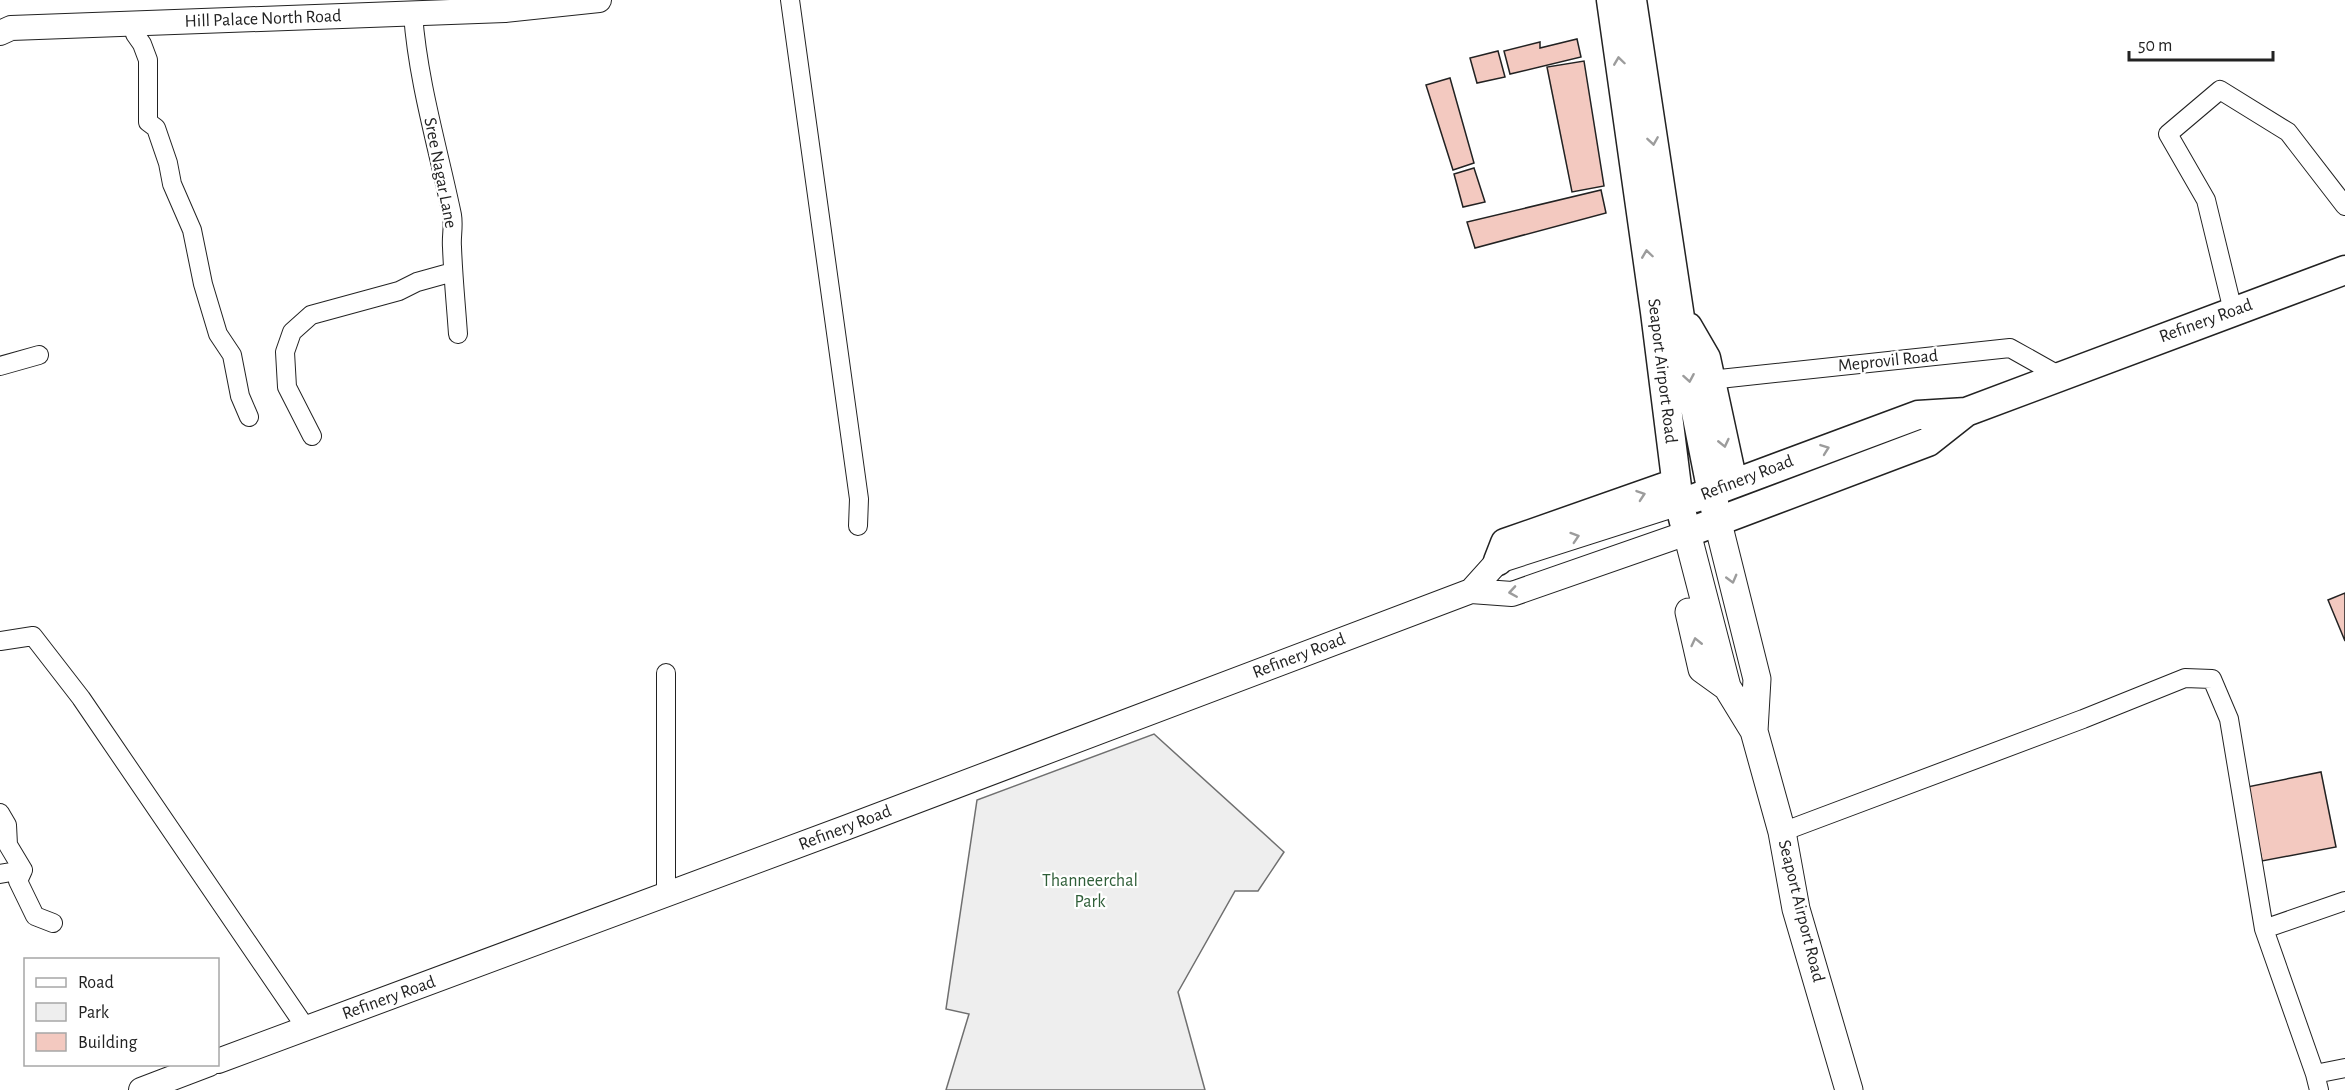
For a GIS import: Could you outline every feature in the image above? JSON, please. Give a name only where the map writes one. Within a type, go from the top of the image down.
[{"type":"highway","name":"Seaport Airport Road","points":[[1611,0],[1678,493],[1679,536]]},
{"type":"highway","name":"Seaport Airport Road","points":[[1632,0],[1689,377],[1722,488],[1720,532]]},
{"type":"highway","name":"Refinery Road","points":[[1679,536],[1720,532],[1928,442],[1966,412],[2345,270]]},
{"type":"highway","points":[[1678,309],[1706,358],[1722,488]]},
{"type":"highway","name":"Refinery Road","points":[[1498,561],[1505,543],[1678,493],[1722,488],[1918,415],[1966,412]]},
{"type":"main road","name":"Hill Palace North Road","points":[[0,33],[11,28],[505,10],[599,0]]},
{"type":"main road","name":"Seaport Airport Road","points":[[1720,532],[1757,679],[1754,731]]},
{"type":"main road","name":"Seaport Airport Road","points":[[1679,536],[1727,687],[1754,731],[1782,832],[1796,909],[1849,1090]]},
{"type":"main road","name":"Refinery Road","points":[[219,1062],[1471,591],[1512,594],[1679,536]]},
{"type":"main road","name":"Refinery Road","points":[[1471,591],[1498,561]]},
{"type":"main road","points":[[141,1090],[206,1066]]},
{"type":"street","points":[[790,0],[859,499],[858,526]]},
{"type":"street","name":"Sree Nagar Lane","points":[[413,14],[416,53],[423,75],[452,218],[458,334]]},
{"type":"street","points":[[133,23],[135,34],[148,60],[148,122],[156,128],[168,163],[172,184],[192,230],[203,284],[218,334],[232,356],[240,396],[249,417]]},
{"type":"street","points":[[2233,311],[2206,200],[2169,134],[2220,90],[2288,132],[2345,206]]},
{"type":"street","points":[[312,436],[287,387],[285,352],[292,332],[311,315],[399,291],[417,282],[453,272]]},
{"type":"street","name":"Meprovil Road","points":[[1710,380],[2010,348],[2060,375]]},
{"type":"street","points":[[0,366],[39,355]]},
{"type":"street","points":[[0,641],[33,636],[81,698],[306,1028]]},
{"type":"street","points":[[666,673],[666,895]]},
{"type":"street","points":[[1782,832],[2083,719],[2185,678],[2212,680],[2229,719],[2264,929],[2317,1082],[2345,1068]]},
{"type":"street","points":[[0,813],[7,825],[8,845],[23,870]]},
{"type":"street","points":[[0,874],[23,870]]},
{"type":"street","points":[[23,870],[18,881],[35,916],[53,923]]},
{"type":"street","points":[[2264,929],[2345,901]]},
{"type":"green space","name":"Thanneerchal Park","points":[[1154,734],[1284,852],[1258,891],[1235,891],[1178,992],[1205,1090],[946,1090],[969,1014],[946,1009],[977,800]]},
{"type":"building","points":[[1577,39],[1581,57],[1510,74],[1504,51],[1540,42],[1540,48]]},
{"type":"building","points":[[1498,51],[1505,77],[1477,83],[1470,58]]},
{"type":"building","points":[[1584,61],[1604,186],[1572,192],[1547,67]]},
{"type":"building","points":[[1450,78],[1474,163],[1453,170],[1426,85]]},
{"type":"building","points":[[1474,168],[1485,202],[1463,207],[1454,174]]},
{"type":"building","points":[[1601,190],[1606,213],[1475,248],[1467,222]]},
{"type":"building","points":[[2345,593],[2345,641],[2328,600]]},
{"type":"building","points":[[2321,772],[2336,847],[2262,861],[2247,787]]}]
